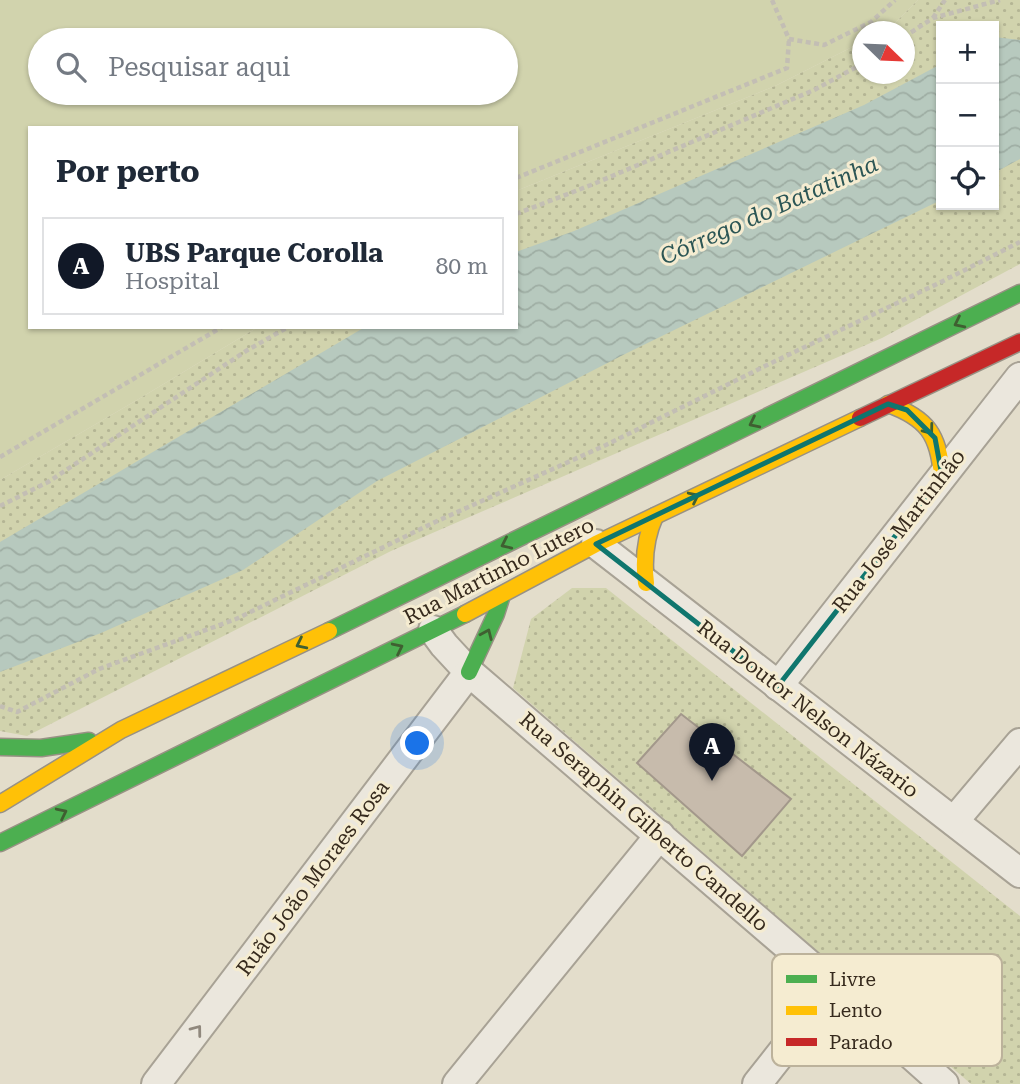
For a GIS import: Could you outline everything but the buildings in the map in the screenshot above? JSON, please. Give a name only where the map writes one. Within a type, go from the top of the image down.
[{"type":"main road","name":"Rua Martinho Lutero","points":[[0,843],[430,625],[502,595],[581,530],[1020,293]]},
{"type":"main road","name":"Rua Martinho Lutero","points":[[121,730],[415,596],[445,573],[581,530],[655,516],[1020,342]]},
{"type":"main road","points":[[888,404],[907,410],[923,422],[935,438],[942,457],[942,477]]},
{"type":"main road","points":[[646,583],[644,548],[655,516]]},
{"type":"main road","points":[[469,672],[502,595]]},
{"type":"main road","points":[[0,747],[41,748],[83,743],[121,730]]},
{"type":"main road","points":[[0,804],[121,730]]},
{"type":"street","name":"Rua José Martinhão","points":[[778,686],[1020,377]]},
{"type":"street","name":"Rua Doutor Nelson Názario","points":[[581,530],[1020,873]]},
{"type":"street","name":"Rua Seraphin Gilberto Candello","points":[[430,625],[443,645],[469,672],[797,954]]},
{"type":"street","name":"Ruão João Moraes Rosa","points":[[156,1084],[469,672]]},
{"type":"street","points":[[954,821],[1020,743]]},
{"type":"street","points":[[457,1084],[660,835]]},
{"type":"street","points":[[757,1084],[772,1065]]},
{"type":"street","name":"Rua Seraphin Gilberto Candello","points":[[924,1066],[944,1084]]},
{"type":"path","points":[[518,177],[787,68],[789,39],[772,0]]},
{"type":"path","points":[[789,39],[824,45],[871,22],[895,0]]},
{"type":"path","points":[[933,18],[945,0]]},
{"type":"path","points":[[915,30],[933,18],[1000,0]]},
{"type":"path","points":[[518,213],[814,90],[852,70]]},
{"type":"path","points":[[0,706],[17,712],[99,669],[236,619],[433,523],[606,445],[1020,242]]},
{"type":"path","points":[[0,457],[219,329]]},
{"type":"path","points":[[0,506],[48,482],[246,351],[284,329]]},
{"type":"highlighted area","points":[[888,404],[907,410],[935,438],[942,476],[778,686],[596,544]]},
{"type":"green space","points":[[0,0],[918,0],[897,21],[852,21],[852,47],[775,86],[518,190],[518,126],[28,126],[28,329],[255,329],[0,480]]},
{"type":"green space","points":[[918,0],[1020,0],[1020,264],[882,338],[391,551],[27,736],[0,731],[0,480],[255,329],[518,329],[518,190],[775,86],[852,47],[852,84],[915,84],[915,21],[897,21]]},
{"type":"green space","points":[[572,588],[606,588],[1020,916],[1020,1084],[971,1084],[950,1066],[1002,1066],[1002,954],[821,954],[513,688],[531,619]]},
{"type":"water","points":[[999,38],[1020,40],[1020,159],[999,170]]},
{"type":"water","name":"Córrego do Batatinha","points":[[936,67],[936,202],[625,354],[377,481],[243,570],[101,633],[0,672],[0,542],[362,329],[518,329],[518,251],[574,231],[864,105],[903,84],[915,84],[915,78]]},
{"type":"traffic: fast","points":[[329,631],[1020,293]]},
{"type":"traffic: fast","points":[[469,672],[502,595]]},
{"type":"traffic: fast","points":[[0,843],[465,614]]},
{"type":"traffic: fast","points":[[0,747],[41,748],[89,741]]},
{"type":"traffic: slow","points":[[888,404],[912,415],[928,430],[938,449],[942,476]]},
{"type":"traffic: slow","points":[[465,614],[596,544],[860,418]]},
{"type":"traffic: slow","points":[[646,583],[646,549],[655,516]]},
{"type":"traffic: slow","points":[[0,804],[121,730],[329,631]]},
{"type":"traffic: jam","points":[[860,418],[1020,342]]},
{"type":"place","name":"UBS Parque Corolla","points":[[712,781]]}]
